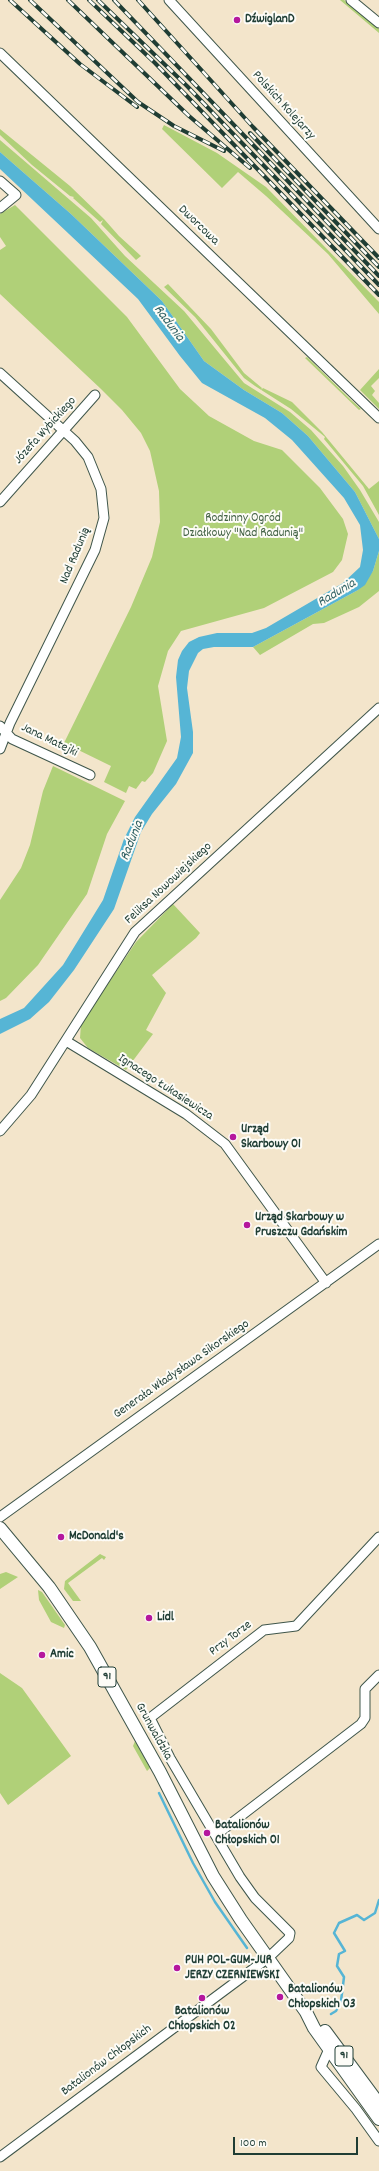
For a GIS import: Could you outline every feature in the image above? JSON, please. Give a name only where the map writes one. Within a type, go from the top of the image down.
[{"type":"main road","name":"Grunwaldzka","points":[[0,1528],[49,1587],[90,1647],[160,1772],[213,1876],[306,2012],[314,2028],[328,2049],[379,2119]]},
{"type":"main road","name":"Grunwaldzka","points":[[306,2012],[320,2024],[379,2104]]},
{"type":"street","name":"Polskich Kolejarzy","points":[[169,0],[379,229]]},
{"type":"street","points":[[351,0],[379,23]]},
{"type":"street","name":"Dworcowa","points":[[0,53],[379,418]]},
{"type":"street","points":[[0,181],[16,195],[0,208]]},
{"type":"street","name":"Nad Radunią","points":[[0,373],[63,431],[88,457],[96,473],[104,503],[104,518],[101,534],[95,550],[0,749]]},
{"type":"street","name":"Józefa Wybickiego","points":[[0,502],[95,395]]},
{"type":"street","name":"Feliksa Nowowiejskiego","points":[[0,1132],[29,1099],[136,932],[379,708]]},
{"type":"street","name":"Jana Matejki","points":[[0,726],[12,738],[90,775]]},
{"type":"street","name":"Ignacego Łukasiewicza","points":[[66,1041],[186,1114],[224,1144],[326,1283]]},
{"type":"street","name":"Generała Władysława Sikorskiego","points":[[0,1517],[379,1244]]},
{"type":"street","name":"Przy Torze","points":[[150,1718],[264,1630],[296,1626],[379,1536]]},
{"type":"street","points":[[216,1835],[361,1724],[365,1718],[365,1689],[379,1675]]},
{"type":"street","name":"Grunwaldzka","points":[[150,1718],[170,1758],[240,1877],[255,1898],[290,1933],[286,1943],[268,1958]]},
{"type":"street","name":"Batalionów Chłopskich","points":[[0,2157],[268,1958]]},
{"type":"street","points":[[328,2049],[321,2067],[356,2109],[379,2141]]},
{"type":"green space","points":[[340,0],[344,0],[357,9],[379,29],[379,33]]},
{"type":"green space","points":[[164,125],[217,153],[266,187],[379,302],[379,314],[328,254],[266,196],[238,172],[222,188],[162,129]]},
{"type":"green space","points":[[0,129],[70,186],[119,236],[141,256],[136,260],[101,224],[103,220],[100,222],[73,198],[74,197],[70,196],[32,165],[0,135]]},
{"type":"green space","points":[[0,140],[91,218],[125,256],[184,311],[244,383],[290,412],[311,430],[343,466],[360,490],[379,522],[379,539],[355,492],[308,436],[282,413],[244,390],[204,361],[162,301],[71,214],[0,152]]},
{"type":"green space","name":"Rodzinny Ogród Działkowy \"Nad Radunią\"","points":[[15,205],[127,317],[180,389],[209,416],[254,441],[282,450],[320,488],[343,519],[348,534],[342,560],[333,572],[264,608],[181,631],[168,651],[158,686],[167,741],[153,773],[145,782],[142,781],[136,789],[129,786],[126,793],[104,782],[111,766],[64,743],[131,607],[152,557],[160,522],[159,491],[150,451],[141,433],[122,410],[101,389],[0,294],[0,250],[6,246],[0,237],[0,214]]},
{"type":"green space","points":[[168,284],[211,329],[244,373],[262,388],[261,390],[244,378],[195,317],[164,287]]},
{"type":"green space","points":[[307,357],[361,409],[359,410],[305,358]]},
{"type":"green space","points":[[379,369],[379,378],[371,386],[375,391],[372,395],[379,403],[379,409],[360,390]]},
{"type":"green space","points":[[263,388],[292,402],[322,432],[369,489],[379,481],[379,515],[363,486],[324,439],[325,437],[291,409],[261,390]]},
{"type":"green space","points":[[379,551],[379,591],[359,607],[324,623],[313,624],[260,655],[253,647],[358,590],[373,571]]},
{"type":"green space","points":[[53,766],[125,801],[107,834],[87,894],[38,965],[6,998],[0,1001],[0,900],[21,868],[30,845],[43,791]]},
{"type":"green space","points":[[173,904],[200,933],[152,975],[166,993],[146,1030],[153,1034],[126,1070],[88,1048],[80,1038],[81,1024],[136,942]]},
{"type":"green space","points":[[100,1554],[106,1557],[104,1560],[102,1558],[68,1583],[81,1601],[73,1601],[64,1589],[65,1581]]},
{"type":"green space","points":[[6,1572],[18,1577],[0,1589],[0,1574]]},
{"type":"green space","points":[[38,1590],[42,1592],[65,1625],[64,1628],[51,1622],[39,1600]]},
{"type":"green space","points":[[0,1673],[22,1688],[71,1756],[8,1805],[0,1793]]},
{"type":"green space","points":[[135,1741],[150,1768],[147,1771],[133,1746]]},
{"type":"water","name":"Radunia","points":[[0,152],[71,214],[162,301],[204,361],[244,390],[282,413],[308,436],[355,492],[379,539],[379,551],[373,571],[365,585],[358,590],[253,647],[214,647],[203,649],[198,653],[189,671],[187,688],[193,732],[193,753],[176,784],[152,814],[141,832],[114,909],[74,970],[49,1002],[30,1019],[0,1034],[0,1019],[24,1008],[63,965],[103,900],[124,839],[135,817],[177,758],[181,737],[176,677],[178,660],[182,651],[189,642],[199,637],[217,633],[252,633],[266,628],[343,583],[360,567],[363,550],[360,525],[344,498],[292,440],[265,418],[202,383],[138,299],[0,169]]},
{"type":"waterway","points":[[159,1793],[193,1863],[215,1902],[247,1948]]},
{"type":"waterway","points":[[331,2014],[336,2011],[341,2001],[344,1977],[337,1966],[339,1954],[345,1951],[334,1933],[339,1923],[357,1915],[364,1920],[375,1913],[379,1900]]},
{"type":"railway","points":[[10,0],[80,64],[137,107]]},
{"type":"railway","points":[[30,0],[138,102],[174,126],[224,151]]},
{"type":"railway","points":[[68,0],[189,116],[250,168]]},
{"type":"railway","points":[[89,0],[155,63],[379,295]]},
{"type":"railway","points":[[98,0],[187,86],[379,285]]},
{"type":"railway","points":[[114,0],[379,276]]},
{"type":"railway","points":[[138,0],[253,127],[379,258]]},
{"type":"railway","points":[[250,133],[379,267]]},
{"type":"place","name":"DźwiglanD","points":[[237,20]]},
{"type":"place","name":"Urząd Skarbowy 01","points":[[233,1137]]},
{"type":"place","name":"Urząd Skarbowy w Pruszczu Gdańskim","points":[[247,1225]]},
{"type":"place","name":"McDonald's","points":[[61,1537]]},
{"type":"place","name":"Lidl","points":[[149,1618]]},
{"type":"place","name":"Amic","points":[[42,1655]]},
{"type":"place","name":"Batalionów Chłopskich 01","points":[[207,1833]]},
{"type":"place","name":"PUH POL-GUM-JUR JERZY CZERNIEWSKI","points":[[177,1968]]},
{"type":"place","name":"Batalionów Chłopskich 03","points":[[280,1997]]},
{"type":"place","name":"Batalionów Chłopskich 02","points":[[202,1998]]}]
